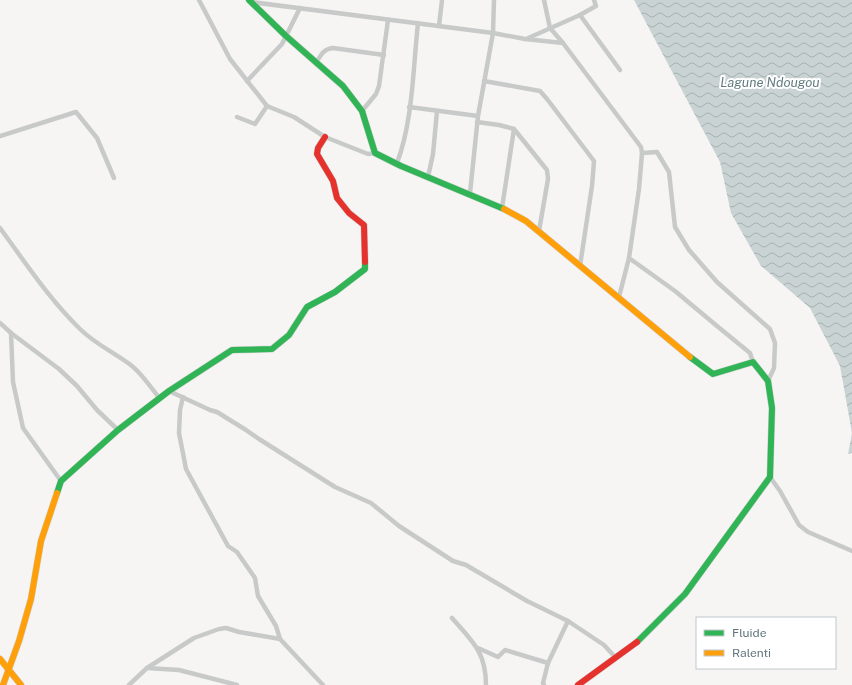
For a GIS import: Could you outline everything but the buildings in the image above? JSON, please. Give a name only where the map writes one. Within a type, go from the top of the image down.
[{"type":"street","points":[[199,0],[230,59],[267,106],[294,118],[325,137],[368,154],[375,153],[428,177],[470,193],[526,221],[619,297],[677,347],[713,374],[753,362]]},
{"type":"street","points":[[439,26],[442,0]]},
{"type":"street","points":[[470,193],[478,119],[493,33],[494,0]]},
{"type":"street","points":[[544,0],[550,28],[641,146],[642,153],[628,258],[619,297]]},
{"type":"street","points":[[524,40],[580,15],[596,6],[594,0]]},
{"type":"street","points":[[250,1],[493,33],[524,40],[563,43]]},
{"type":"street","points":[[250,1],[286,36],[343,86],[362,111],[375,153]]},
{"type":"street","points":[[247,81],[282,44],[300,8]]},
{"type":"street","points":[[580,15],[620,70]]},
{"type":"street","points":[[362,111],[376,94],[379,86],[388,20]]},
{"type":"street","points":[[397,163],[402,150],[409,107],[418,23]]},
{"type":"street","points":[[316,63],[322,53],[328,48],[384,56]]},
{"type":"street","points":[[484,81],[540,91],[547,98],[594,161],[592,186],[580,266]]},
{"type":"street","points":[[237,117],[255,124],[267,106]]},
{"type":"street","points":[[409,107],[478,119],[514,129],[547,170],[548,179],[539,231]]},
{"type":"street","points":[[428,177],[433,154],[437,111]]},
{"type":"street","points":[[0,136],[76,112],[79,118],[97,138],[114,178]]},
{"type":"street","points":[[502,208],[514,129]]},
{"type":"street","points":[[3,685],[19,641],[31,599],[41,541],[61,481],[118,430],[169,391],[232,350],[272,349],[289,335],[307,307],[335,292],[365,269],[364,226],[349,213],[337,198],[334,181],[317,154],[318,148],[325,137]]},
{"type":"street","points":[[642,153],[657,152],[670,172],[675,227],[689,250],[717,282],[770,329],[775,343],[774,368],[768,381]]},
{"type":"street","points":[[0,228],[28,267],[81,330],[103,348],[134,367],[160,399]]},
{"type":"street","points":[[578,685],[640,639],[685,594],[770,477],[772,408],[768,381],[753,362],[750,353],[675,291],[628,258]]},
{"type":"street","points":[[0,324],[59,369],[118,430]]},
{"type":"street","points":[[11,333],[13,382],[24,428],[61,481]]},
{"type":"street","points":[[169,391],[222,415],[335,487],[371,503],[406,530],[453,561],[466,565],[527,601],[568,621],[604,645],[616,658]]},
{"type":"street","points":[[183,397],[180,410],[179,433],[186,469],[228,546],[237,552],[256,578],[258,596],[276,626],[280,640],[323,685]]},
{"type":"street","points":[[770,477],[780,491],[799,525],[808,532],[852,551]]},
{"type":"street","points":[[452,618],[478,648],[486,671],[486,685]]},
{"type":"street","points":[[544,685],[543,683],[548,663],[568,621]]},
{"type":"street","points":[[129,685],[147,668],[194,638],[219,629],[226,628],[280,640]]},
{"type":"street","points":[[478,648],[498,657],[505,650],[548,663]]},
{"type":"street","points":[[0,659],[21,685]]},
{"type":"street","points":[[147,668],[179,670],[237,685]]},
{"type":"water","name":"Lagune Ndougou","points":[[634,0],[852,0],[852,433],[840,366],[810,308],[761,266],[731,213],[720,162]]},
{"type":"water","points":[[852,433],[852,453],[848,454]]},
{"type":"traffic: fast","points":[[249,0],[286,36],[343,86],[362,111],[375,153],[401,166],[504,209]]},
{"type":"traffic: fast","points":[[57,493],[61,481],[118,430],[169,391],[232,350],[272,349],[289,335],[307,307],[335,292],[365,269],[365,262]]},
{"type":"traffic: fast","points":[[637,642],[685,594],[770,477],[772,408],[768,381],[753,362],[713,374],[690,357]]},
{"type":"traffic: slow","points":[[504,209],[526,221],[690,357]]},
{"type":"traffic: slow","points":[[3,685],[19,641],[31,599],[41,541],[57,493]]},
{"type":"traffic: slow","points":[[0,659],[21,685]]},
{"type":"traffic: jam","points":[[325,137],[318,148],[317,154],[333,181],[337,198],[349,213],[364,225],[365,262]]},
{"type":"traffic: jam","points":[[578,685],[637,642]]}]
